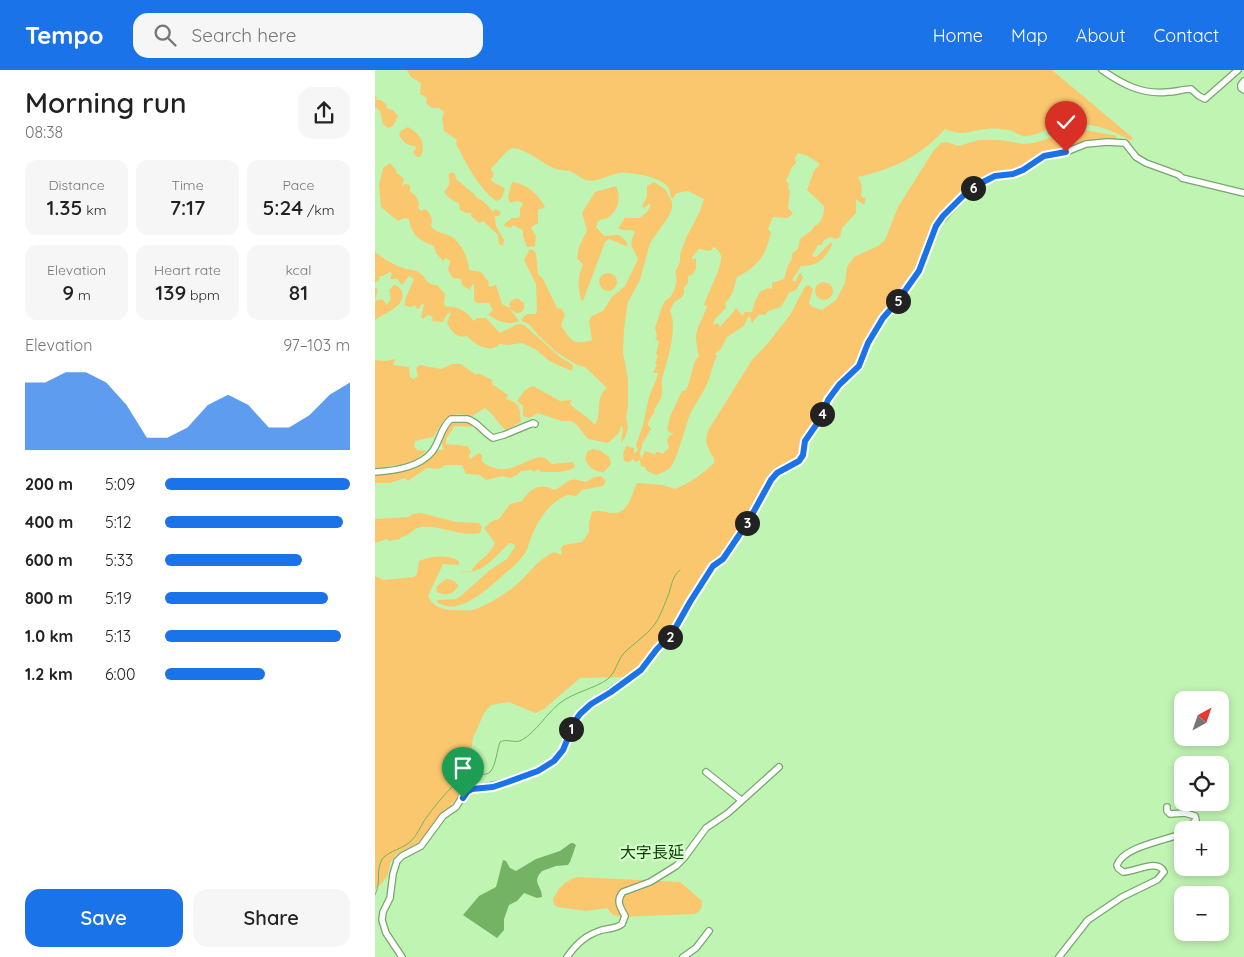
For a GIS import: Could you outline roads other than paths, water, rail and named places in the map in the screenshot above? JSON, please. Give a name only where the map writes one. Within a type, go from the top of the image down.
[{"type":"street","points":[[1102,70],[1126,86],[1135,89],[1160,93],[1191,89],[1205,99],[1238,70]]},
{"type":"street","points":[[1244,81],[1241,85],[1244,90]]},
{"type":"street","points":[[402,957],[386,933],[382,920],[383,912],[390,898],[393,874],[397,861],[401,856],[421,846],[443,816],[467,792],[508,782],[538,771],[554,761],[563,750],[575,721],[580,714],[591,704],[641,670],[657,649],[666,642],[713,566],[723,559],[748,522],[771,480],[777,473],[799,461],[803,455],[805,441],[821,418],[828,400],[839,385],[859,366],[868,343],[883,318],[919,271],[936,226],[943,216],[968,191],[995,176],[1013,174],[1023,170],[1044,156],[1066,152],[1086,144],[1118,141],[1125,143],[1145,163],[1179,175],[1182,178],[1244,193]]},
{"type":"street","points":[[375,472],[388,472],[416,464],[431,453],[446,423],[451,419],[469,420],[493,438],[533,423],[535,424]]},
{"type":"street","points":[[567,957],[576,945],[589,934],[614,928],[622,924],[625,916],[619,903],[620,895],[623,892],[650,882],[676,866],[706,828],[720,820],[779,767]]},
{"type":"street","points":[[706,772],[741,800]]},
{"type":"street","points":[[1167,807],[1167,811],[1170,814],[1185,813],[1195,816],[1195,821]]},
{"type":"street","points":[[1059,957],[1088,920],[1122,897],[1157,880],[1164,872],[1158,866],[1123,872],[1117,865],[1122,857],[1144,846],[1174,837]]},
{"type":"street","points":[[683,957],[696,948],[709,931]]},
{"type":"waterway","points":[[375,895],[382,859],[411,841],[437,804],[462,778],[489,773],[494,765],[500,742],[522,740],[560,703],[611,676],[624,653],[657,622],[674,578],[680,570]]},
{"type":"district","name":"大字長延","points":[[652,852]]}]
